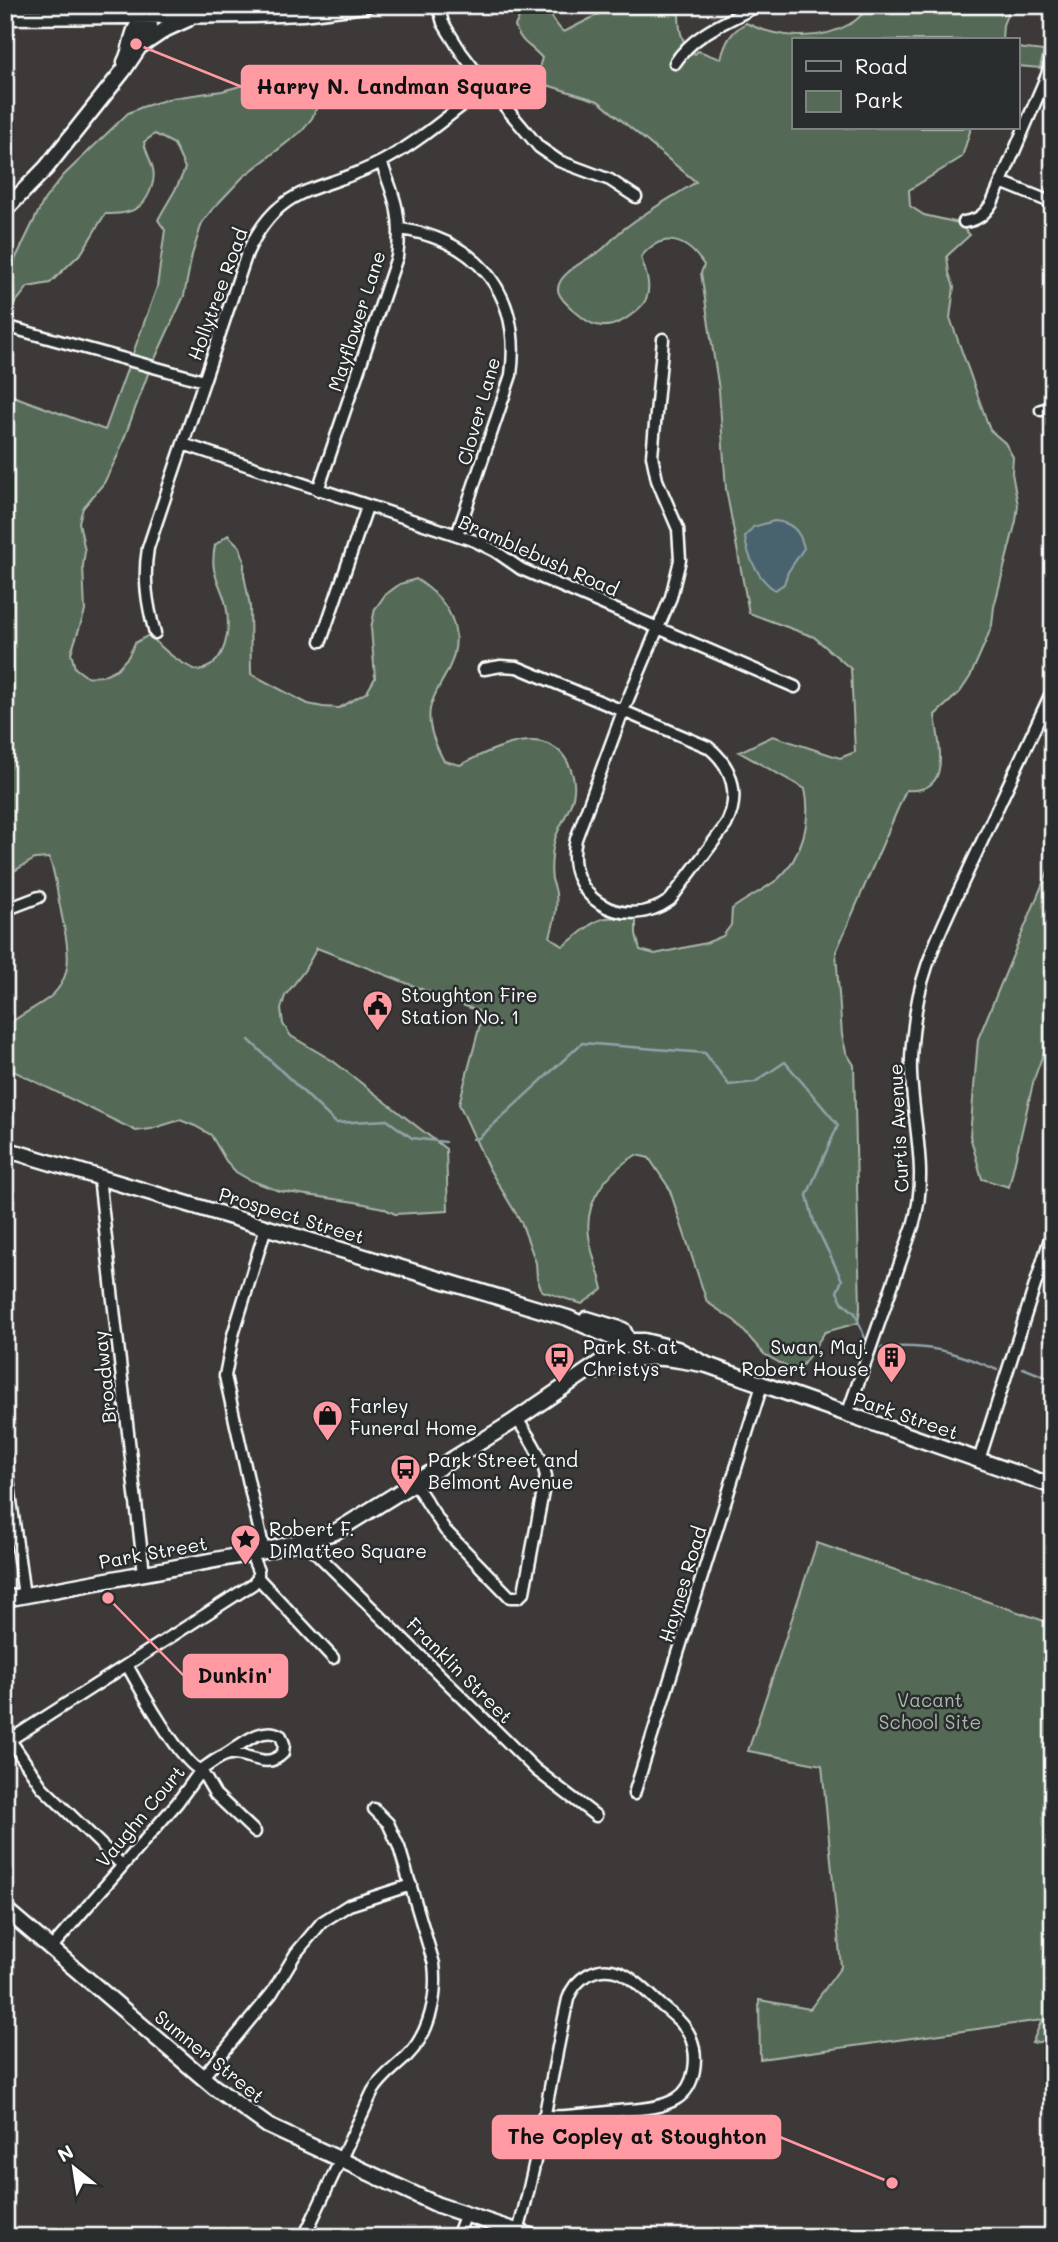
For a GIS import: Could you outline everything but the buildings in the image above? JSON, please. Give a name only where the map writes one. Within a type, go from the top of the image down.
[{"type":"main road","points":[[5,17],[303,13],[366,5]]},
{"type":"main road","points":[[5,211],[46,168],[141,46],[150,29],[148,16]]},
{"type":"main road","points":[[114,82],[128,57],[134,30],[139,22],[148,16]]},
{"type":"main road","points":[[141,46],[169,27],[195,16]]},
{"type":"main road","name":"Prospect Street","points":[[5,1149],[568,1318],[595,1330],[615,1347],[621,1329],[568,1318]]},
{"type":"main road","name":"Park Street","points":[[559,1391],[615,1347],[644,1341],[677,1349],[707,1365],[1053,1486]]},
{"type":"main road","points":[[615,1347],[634,1357]]},
{"type":"main road","name":"Park Street","points":[[5,1599],[305,1542],[343,1529],[591,1373],[634,1357],[664,1357],[707,1365]]},
{"type":"main road","name":"Sumner Street","points":[[5,1909],[202,2078],[268,2126],[427,2201],[534,2237]]},
{"type":"street","points":[[438,5],[443,23],[451,37],[487,86],[546,154],[575,168],[611,180],[636,197]]},
{"type":"street","points":[[675,63],[695,40],[759,5]]},
{"type":"street","points":[[964,222],[982,217],[992,202],[1047,75],[1052,55]]},
{"type":"street","name":"Hollytree Road","points":[[155,633],[146,596],[146,557],[247,253],[266,220],[294,196],[362,171],[407,147],[487,86]]},
{"type":"street","name":"Mayflower Lane","points":[[318,490],[393,271],[401,229],[396,202],[381,162]]},
{"type":"street","points":[[1001,182],[1053,203]]},
{"type":"street","name":"Clover Lane","points":[[401,229],[438,238],[472,258],[496,288],[505,305],[510,324],[513,359],[511,375],[457,535]]},
{"type":"street","points":[[5,327],[204,381]]},
{"type":"street","points":[[484,669],[517,667],[623,711],[708,747],[719,757],[727,769],[734,792],[733,807],[726,825],[676,893],[657,908],[633,914],[609,909],[593,898],[580,882],[574,858],[579,831],[623,711],[677,578],[681,553],[676,522],[657,480],[652,456],[663,339]]},
{"type":"street","points":[[1041,410],[1053,408]]},
{"type":"street","name":"Bramblebush Road","points":[[183,444],[484,545],[521,569],[796,687]]},
{"type":"street","points":[[321,641],[367,507]]},
{"type":"street","name":"Curtis Avenue","points":[[847,1415],[913,1226],[920,1198],[920,1153],[912,1092],[911,1057],[916,1011],[926,969],[1053,689]]},
{"type":"street","points":[[5,911],[39,897]]},
{"type":"street","name":"Broadway","points":[[99,1177],[144,1573]]},
{"type":"street","points":[[266,1227],[230,1344],[225,1376],[257,1553],[258,1578],[333,1658]]},
{"type":"street","points":[[979,1460],[1053,1229]]},
{"type":"street","name":"Haynes Road","points":[[635,1794],[762,1385]]},
{"type":"street","points":[[415,1484],[445,1530],[510,1597],[519,1597],[524,1592],[547,1476],[537,1448],[517,1419]]},
{"type":"street","points":[[5,1456],[24,1596]]},
{"type":"street","name":"Franklin Street","points":[[305,1542],[536,1770],[596,1816]]},
{"type":"street","points":[[122,1864],[42,1787],[7,1742],[258,1578]]},
{"type":"street","points":[[127,1665],[189,1763],[197,1770],[259,1734],[269,1731],[281,1736],[284,1744],[280,1756],[271,1761],[226,1754]]},
{"type":"street","name":"Vaughn Court","points":[[52,1947],[163,1820],[201,1770],[215,1794],[255,1832]]},
{"type":"street","points":[[304,2237],[373,2091],[383,2077],[416,2046],[426,2029],[435,1986],[434,1964],[393,1832],[374,1809]]},
{"type":"street","points":[[202,2078],[272,1993],[296,1953],[323,1922],[349,1905],[411,1885]]},
{"type":"street","points":[[518,2232],[529,2193],[543,2116],[573,1986],[586,1975],[602,1970],[622,1973],[653,1997],[689,2034],[694,2055],[693,2075],[687,2089],[673,2101],[643,2108],[560,2117],[543,2116]]},
{"type":"street","points":[[457,2237],[465,2216]]},
{"type":"green space","points":[[515,5],[540,5],[550,13],[564,32],[612,5],[679,5],[681,32],[685,44],[695,54],[698,51],[721,58],[729,38],[746,23],[784,35],[811,36],[838,30],[850,24],[871,5],[1011,5],[1003,25],[1002,38],[792,38],[792,130],[970,130],[962,157],[909,190],[910,206],[924,215],[959,223],[970,235],[947,256],[954,287],[950,318],[990,430],[1005,443],[1013,457],[1012,473],[1018,505],[992,625],[985,643],[960,692],[935,715],[940,753],[937,776],[931,784],[921,789],[906,790],[836,952],[842,1035],[846,1052],[854,1065],[860,1308],[858,1323],[825,1332],[800,1369],[787,1367],[764,1354],[735,1321],[707,1302],[669,1188],[649,1158],[636,1155],[625,1162],[607,1179],[594,1199],[588,1223],[589,1236],[603,1289],[582,1304],[542,1291],[537,1278],[536,1263],[521,1222],[488,1167],[459,1104],[483,1013],[317,948],[285,996],[281,1009],[283,1024],[291,1036],[333,1061],[446,1149],[448,1211],[395,1214],[383,1208],[355,1202],[279,1191],[236,1172],[226,1161],[211,1135],[195,1126],[180,1120],[136,1131],[5,1067],[5,1027],[45,1001],[59,987],[67,966],[68,954],[55,876],[49,858],[35,859],[5,876],[5,630],[11,602],[5,577],[5,393],[105,430],[157,287],[165,230],[158,220],[185,168],[174,144],[155,134],[144,142],[154,174],[145,201],[129,211],[105,214],[82,252],[50,283],[28,287],[5,316],[5,285],[44,200],[63,176],[128,113],[142,107],[172,98],[222,91],[299,72],[316,77],[320,91],[318,105],[303,130],[243,177],[202,223],[184,296],[148,374],[118,455],[104,483],[83,508],[79,522],[85,551],[85,611],[71,653],[75,668],[87,677],[102,676],[117,669],[128,657],[135,643],[149,635],[172,656],[191,668],[199,671],[214,663],[225,644],[228,620],[224,596],[214,571],[215,545],[228,535],[240,547],[244,560],[250,606],[251,674],[308,704],[339,708],[367,692],[375,678],[371,628],[375,609],[385,595],[400,584],[416,579],[428,587],[446,607],[455,630],[453,656],[433,698],[429,716],[433,736],[444,761],[460,765],[501,747],[531,741],[545,743],[557,749],[571,770],[573,797],[555,840],[551,867],[556,905],[550,937],[563,946],[595,922],[611,918],[636,920],[640,950],[655,954],[706,943],[723,936],[731,925],[732,909],[778,879],[786,870],[799,849],[806,825],[805,789],[739,752],[773,736],[840,758],[855,752],[851,669],[814,637],[749,613],[726,489],[719,390],[701,273],[704,265],[682,244],[674,241],[658,243],[641,257],[648,283],[645,301],[630,316],[610,325],[590,323],[559,294],[559,284],[574,267],[600,251],[638,218],[696,182],[598,101],[543,82],[538,73],[542,58],[523,41],[515,26],[521,13]]},
{"type":"green space","points":[[1020,48],[1044,51],[1040,68],[1020,66]]},
{"type":"green space","points":[[1053,859],[1053,1027],[1034,1079],[1009,1187],[982,1179],[970,1136],[978,1039]]},
{"type":"green space","name":"Vacant School Site","points":[[817,1543],[1053,1624],[1053,2040],[1032,2043],[1042,2020],[760,2059],[759,2000],[810,2009],[841,1967],[822,1765],[748,1751]]},
{"type":"water","points":[[774,521],[786,523],[794,529],[804,548],[788,572],[784,584],[775,590],[755,567],[745,537],[753,527]]},
{"type":"waterway","points":[[249,1040],[336,1123],[387,1120],[412,1138],[445,1142]]},
{"type":"waterway","points":[[473,1139],[479,1138],[582,1043],[705,1053],[729,1085],[755,1082],[785,1062],[838,1125],[807,1195],[814,1222],[842,1280],[837,1292],[843,1303],[855,1313],[866,1341]]},
{"type":"waterway","points":[[881,1348],[941,1350],[997,1370]]},
{"type":"waterway","points":[[1023,1368],[1053,1380]]},
{"type":"place","name":"Harry N. Landman Square","points":[[136,44]]},
{"type":"place","name":"Stoughton Fire Station No. 1","points":[[378,1032]]},
{"type":"place","name":"Park St at Christys","points":[[560,1384]]},
{"type":"place","name":"Swan, Maj. Robert House","points":[[892,1384]]},
{"type":"place","name":"Farley Funeral Home","points":[[327,1443]]},
{"type":"place","name":"Park Street and Belmont Avenue","points":[[405,1497]]},
{"type":"place","name":"Robert F. DiMatteo Square","points":[[246,1566]]},
{"type":"place","name":"Dunkin'","points":[[108,1598]]},
{"type":"place","name":"The Copley at Stoughton","points":[[892,2183]]}]
